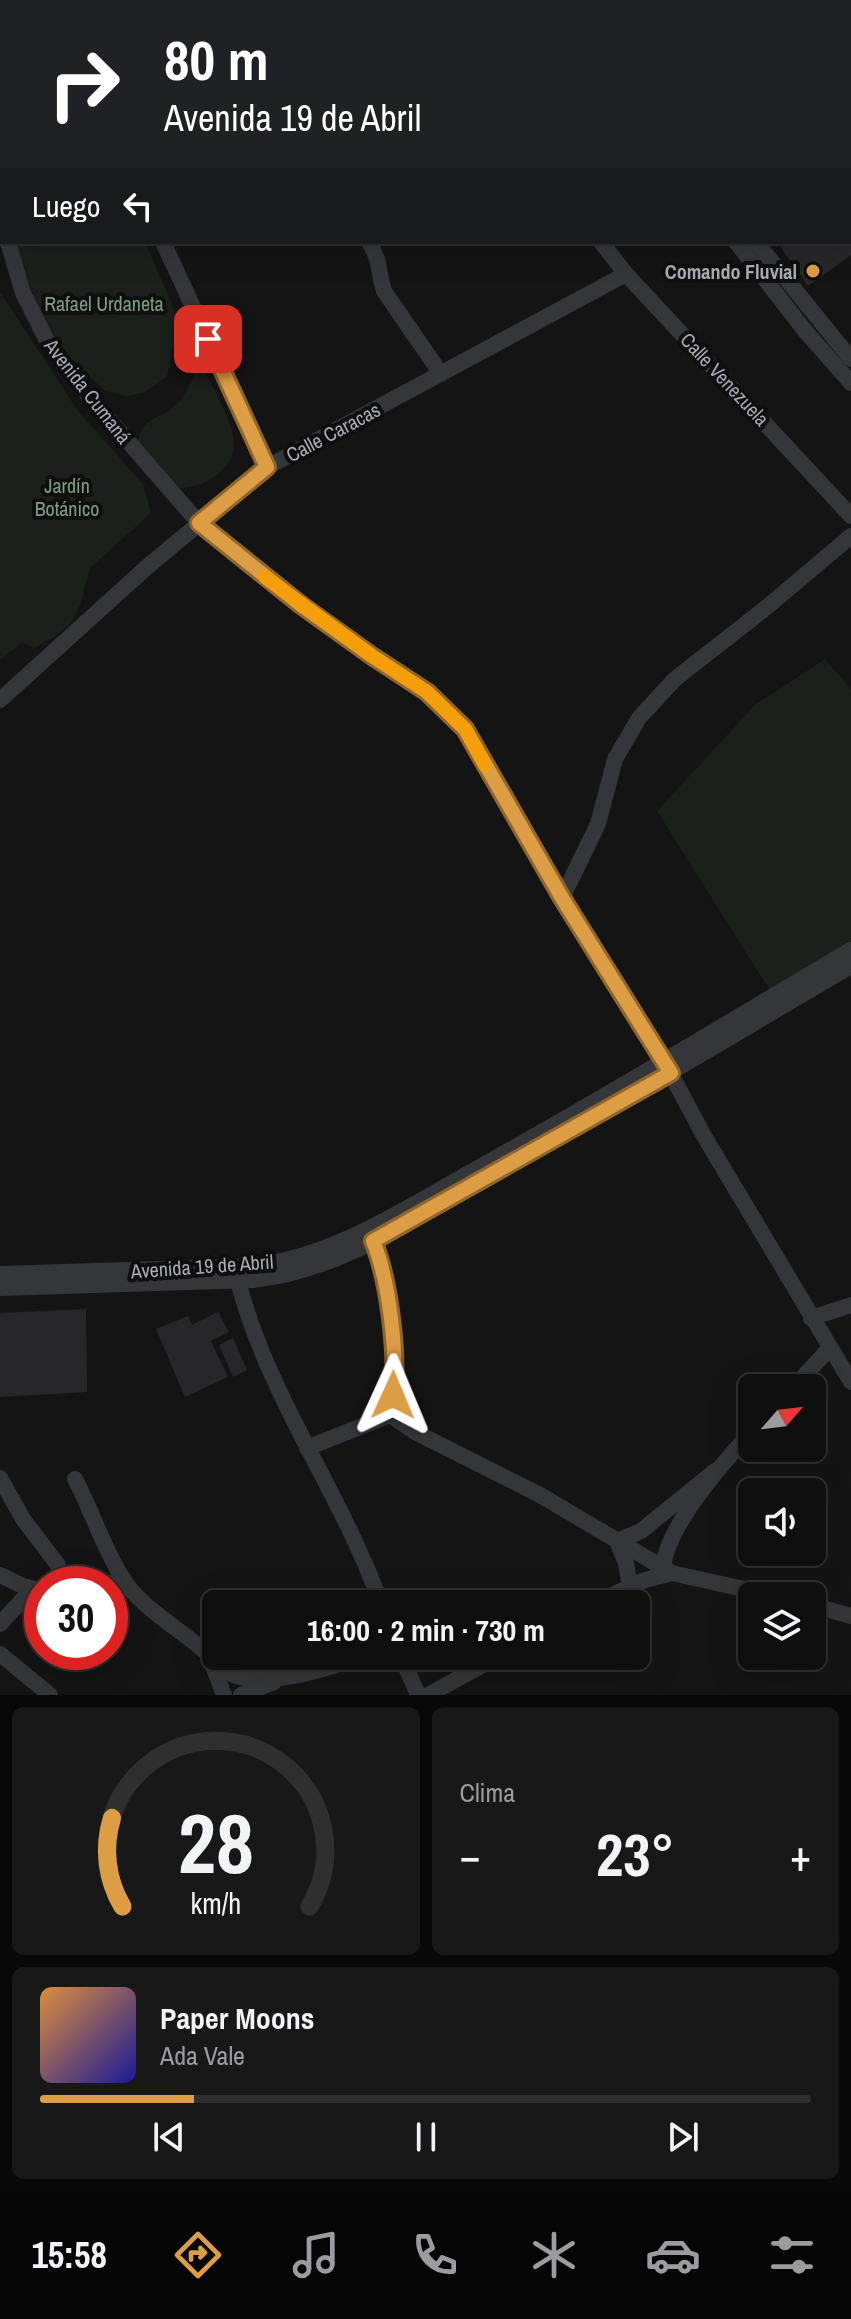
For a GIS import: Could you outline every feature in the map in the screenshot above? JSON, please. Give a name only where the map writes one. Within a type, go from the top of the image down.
[{"type":"street","name":"Avenida Cumaná","points":[[9,244],[23,293],[47,341],[86,393],[199,523],[301,605],[382,664],[427,692],[465,729],[562,898],[668,1067],[704,1136],[851,1382]]},
{"type":"street","points":[[164,244],[267,467]]},
{"type":"street","points":[[370,244],[381,266],[384,291],[441,374]]},
{"type":"street","name":"Calle Venezuela","points":[[603,244],[626,274],[851,516]]},
{"type":"street","points":[[738,244],[806,332],[851,383]]},
{"type":"street","points":[[758,244],[851,359]]},
{"type":"street","name":"Calle Caracas","points":[[0,700],[199,523],[267,467],[626,274]]},
{"type":"street","points":[[562,898],[598,824],[615,759],[639,718],[675,679],[851,536]]},
{"type":"street","name":"Avenida 19 de Abril","points":[[0,1288],[238,1281],[288,1275],[326,1262],[373,1241],[668,1067],[851,950]]},
{"type":"street","name":"Avenida 19 de Abril","points":[[0,1274],[268,1265],[303,1255],[346,1239],[390,1217],[851,966]]},
{"type":"street","points":[[373,1241],[381,1260],[396,1375],[390,1415]]},
{"type":"street","points":[[238,1281],[249,1324],[270,1376],[339,1508],[375,1590]]},
{"type":"street","points":[[811,1318],[851,1305]]},
{"type":"street","points":[[806,1374],[829,1349]]},
{"type":"street","points":[[307,1448],[390,1415]]},
{"type":"street","points":[[390,1415],[415,1432],[540,1495],[668,1570],[738,1587]]},
{"type":"street","points":[[617,1541],[641,1531],[715,1471],[738,1446]]},
{"type":"street","points":[[668,1570],[665,1554],[671,1541],[715,1471]]},
{"type":"street","points":[[0,1478],[23,1519],[58,1566]]},
{"type":"street","points":[[75,1479],[117,1566]]},
{"type":"street","points":[[617,1541],[626,1563],[630,1587]]},
{"type":"street","points":[[624,1590],[668,1570]]},
{"type":"street","points":[[2,1575],[24,1584]]},
{"type":"street","points":[[2,1575],[11,1593],[4,1620]]},
{"type":"street","points":[[128,1585],[202,1649]]},
{"type":"street","points":[[4,1620],[24,1598]]},
{"type":"street","points":[[826,1609],[851,1616]]},
{"type":"street","points":[[0,1654],[50,1695]]},
{"type":"street","points":[[214,1670],[224,1695]]},
{"type":"street","points":[[223,1670],[243,1678],[282,1678]]},
{"type":"street","points":[[241,1695],[282,1678],[313,1670]]},
{"type":"street","points":[[407,1670],[418,1695]]},
{"type":"street","points":[[428,1695],[474,1670]]},
{"type":"green space","name":"Rafael Urdaneta","points":[[16,244],[146,244],[175,311],[174,342],[167,377],[143,393],[126,396],[105,391],[58,346],[38,309]]},
{"type":"green space","name":"Jardín Botánico","points":[[0,292],[78,411],[143,484],[151,513],[90,568],[80,605],[71,623],[34,648],[22,642],[0,660]]},
{"type":"green space","points":[[199,365],[203,366],[227,418],[234,438],[233,454],[218,474],[206,482],[173,489],[136,451],[142,429],[181,400]]},
{"type":"green space","points":[[825,659],[851,689],[851,949],[771,992],[657,811],[755,705]]},
{"type":"building","name":"Comando Fluvial","points":[[778,244],[851,244],[851,255],[808,286]]},
{"type":"building","points":[[86,1309],[87,1392],[0,1397],[0,1313]]},
{"type":"building","points":[[218,1312],[229,1332],[211,1341],[228,1377],[185,1397],[156,1329],[188,1316],[192,1325]]},
{"type":"building","points":[[233,1338],[247,1370],[233,1377],[219,1345]]},
{"type":"slow traffic","points":[[265,577],[372,656],[427,692],[465,729],[485,765]]},
{"type":"place","name":"Comando Fluvial","points":[[813,271]]},
{"type":"route","points":[[208,339],[267,467],[199,523],[301,605],[427,692],[465,729],[602,965],[671,1073],[373,1241],[381,1260],[387,1299],[396,1375],[393,1395]]}]
